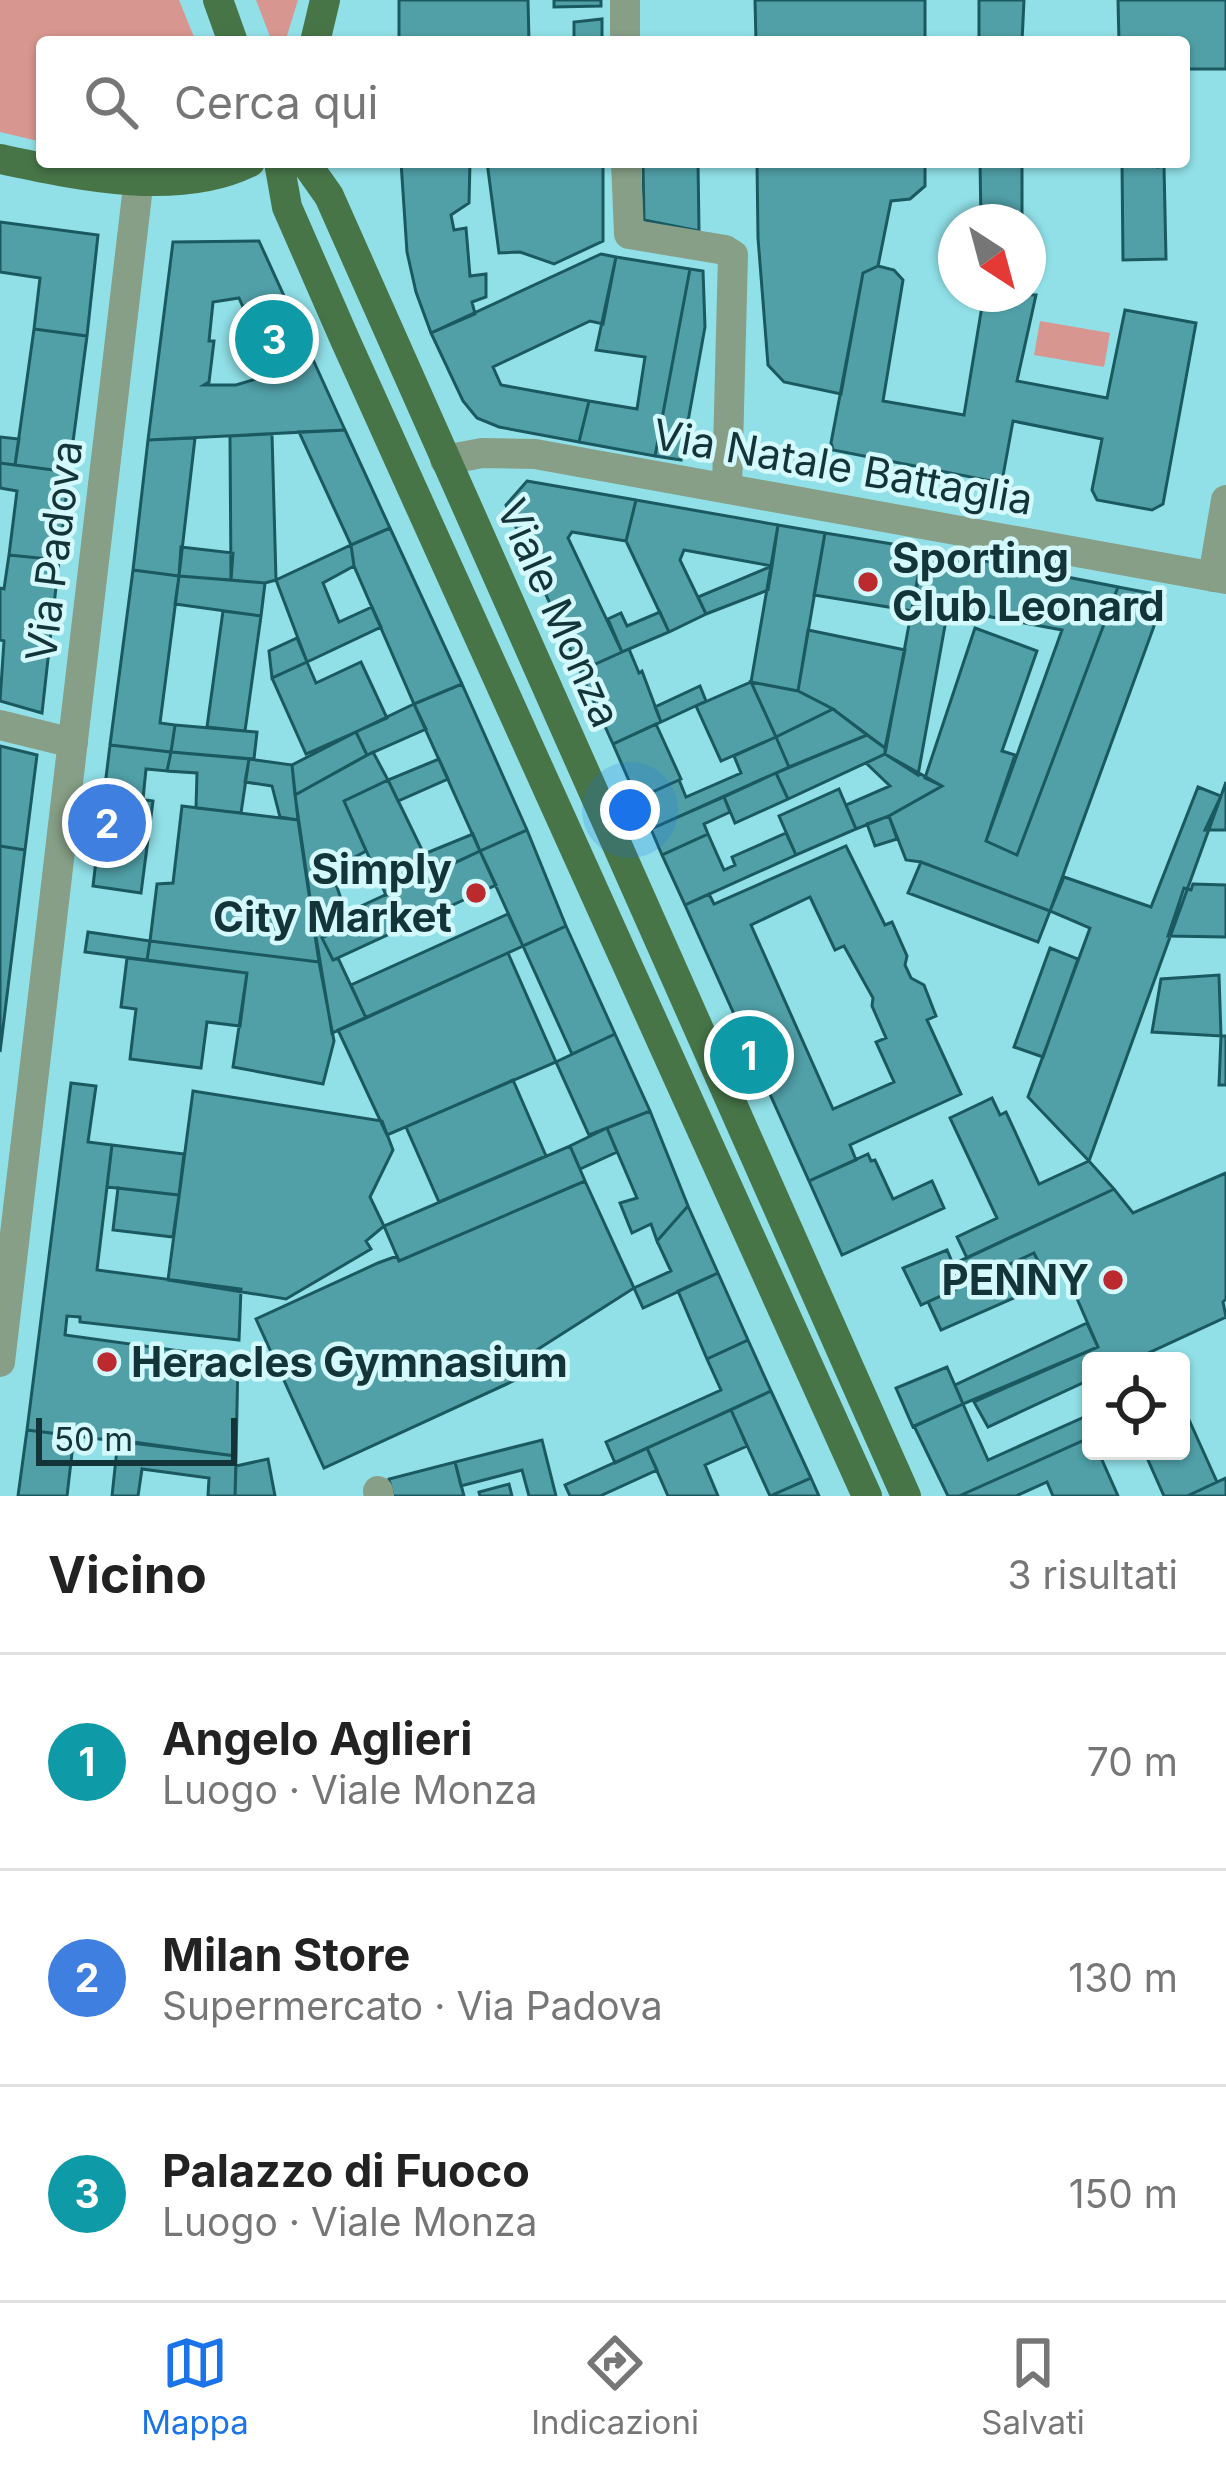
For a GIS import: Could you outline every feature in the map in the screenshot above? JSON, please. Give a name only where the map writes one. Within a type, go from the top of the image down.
[{"type":"main road","points":[[218,0],[231,36]]},
{"type":"main road","points":[[316,36],[325,0]]},
{"type":"main road","points":[[0,159],[36,164]]},
{"type":"main road","points":[[66,168],[190,179],[236,168]]},
{"type":"main road","points":[[242,168],[285,201]]},
{"type":"main road","name":"Viale Monza","points":[[280,168],[285,201],[346,342],[868,1496]]},
{"type":"main road","name":"Viale Monza","points":[[309,168],[329,196],[906,1496]]},
{"type":"main road","points":[[346,342],[384,323]]},
{"type":"street","points":[[625,0],[625,36]]},
{"type":"street","points":[[626,168],[629,234],[728,250],[733,256],[727,488]]},
{"type":"street","name":"Via Padova","points":[[0,1362],[139,178]]},
{"type":"street","name":"Via Natale Battaglia","points":[[445,460],[482,453],[535,454],[1219,578]]},
{"type":"street","points":[[1219,578],[1226,500]]},
{"type":"street","points":[[0,724],[73,743]]},
{"type":"shaded area","points":[[0,0],[179,0],[194,36],[36,36],[36,141],[0,132]]},
{"type":"shaded area","points":[[256,0],[298,0],[287,36],[270,36]]},
{"type":"shaded area","points":[[1040,321],[1110,333],[1104,367],[1034,355]]},
{"type":"building","points":[[399,0],[528,0],[529,36],[399,36]]},
{"type":"building","points":[[554,0],[601,0],[601,6],[554,7]]},
{"type":"building","points":[[755,0],[925,0],[925,36],[756,36]]},
{"type":"building","points":[[979,0],[1024,0],[1022,36],[979,36]]},
{"type":"building","points":[[1118,0],[1226,0],[1226,69],[1190,69],[1190,36],[1119,36]]},
{"type":"building","points":[[602,19],[602,36],[574,36],[574,22]]},
{"type":"building","points":[[401,168],[470,168],[469,203],[451,215],[454,230],[466,228],[470,276],[486,274],[486,297],[472,302],[475,314],[431,333],[407,252]]},
{"type":"building","points":[[488,168],[603,168],[603,241],[554,264],[520,252],[499,253]]},
{"type":"building","points":[[643,168],[698,168],[699,231],[644,220]]},
{"type":"building","points":[[757,168],[925,168],[925,186],[910,199],[891,201],[878,266],[863,273],[841,394],[784,382],[768,365]]},
{"type":"building","points":[[980,168],[1022,168],[1022,204],[981,204]]},
{"type":"building","points":[[1122,168],[1164,168],[1166,259],[1123,260]]},
{"type":"building","points":[[0,222],[98,235],[87,336],[34,329],[40,278],[0,272]]},
{"type":"building","points":[[259,241],[345,430],[148,440],[173,242]],"holes":[[[239,298],[254,332],[244,337],[260,374],[266,376],[236,385],[204,385],[209,382],[214,341],[209,341],[213,302]]]},
{"type":"building","points":[[601,254],[616,257],[603,324],[590,321],[493,367],[501,385],[589,401],[579,442],[499,427],[477,418],[463,401],[431,333]]},
{"type":"building","points":[[616,257],[690,269],[655,456],[579,442],[589,401],[637,409],[645,357],[596,350]]},
{"type":"building","points":[[878,266],[894,270],[903,280],[883,401],[964,415],[981,312],[1032,312],[1017,381],[1107,398],[1125,310],[1196,323],[1163,504],[1152,510],[1097,500],[1092,490],[1102,439],[1013,421],[1003,476],[991,481],[833,450],[863,273]]},
{"type":"building","points":[[690,269],[703,271],[705,327],[681,460],[655,456]]},
{"type":"building","points":[[34,329],[87,336],[69,472],[15,465]]},
{"type":"building","points":[[345,430],[390,528],[351,545],[299,432]]},
{"type":"building","points":[[272,434],[276,580],[231,580],[230,436]]},
{"type":"building","points":[[0,437],[19,439],[15,465],[0,463]]},
{"type":"building","points":[[195,438],[179,576],[133,570],[148,440]]},
{"type":"building","points":[[0,463],[69,472],[59,560],[9,555],[17,491],[0,488]]},
{"type":"building","points":[[527,481],[636,500],[626,541],[572,532],[568,538],[622,652],[580,671],[506,505]]},
{"type":"building","points":[[636,500],[778,525],[772,566],[684,550],[680,560],[706,614],[669,632],[626,541]]},
{"type":"building","points":[[778,525],[825,533],[798,691],[751,682]]},
{"type":"building","points":[[390,528],[462,684],[414,704],[354,566],[351,545]]},
{"type":"building","points":[[825,533],[923,549],[913,611],[814,595]]},
{"type":"building","points":[[351,545],[354,566],[323,583],[339,622],[372,607],[381,627],[307,662],[276,580]]},
{"type":"building","points":[[181,547],[233,553],[231,580],[179,576]]},
{"type":"building","points":[[923,549],[1118,587],[1017,855],[986,841],[1062,630],[948,609],[918,775],[885,754]]},
{"type":"building","points":[[9,555],[59,560],[42,713],[0,701],[4,641],[0,640],[0,588],[4,589]]},
{"type":"building","points":[[772,566],[768,590],[706,614],[698,597]]},
{"type":"building","points":[[133,570],[179,576],[160,723],[175,725],[171,752],[110,745]]},
{"type":"building","points":[[179,576],[265,583],[261,616],[175,604]]},
{"type":"building","points":[[1118,587],[1165,596],[1050,911],[906,860],[889,816],[942,786],[925,778],[975,628],[1037,651],[1002,751],[1015,755],[986,841],[1017,855]]},
{"type":"building","points":[[223,611],[261,616],[245,731],[207,727]]},
{"type":"building","points":[[660,612],[669,632],[622,652],[608,619],[621,613],[627,626]]},
{"type":"building","points":[[808,630],[905,650],[885,748],[833,709],[798,691]]},
{"type":"building","points":[[297,638],[307,662],[272,678],[269,651]]},
{"type":"building","points":[[629,649],[661,722],[613,744],[580,671]]},
{"type":"building","points":[[307,662],[316,683],[361,662],[387,718],[306,754],[272,678]]},
{"type":"building","points":[[751,682],[776,737],[721,761],[696,706]]},
{"type":"building","points":[[751,682],[798,691],[833,709],[776,737]]},
{"type":"building","points":[[462,684],[527,830],[480,851],[414,704]]},
{"type":"building","points":[[700,686],[706,701],[661,722],[655,707]]},
{"type":"building","points":[[414,704],[426,729],[367,755],[356,732]]},
{"type":"building","points":[[833,709],[867,735],[789,767],[776,737]]},
{"type":"building","points":[[656,724],[681,779],[637,799],[613,744]]},
{"type":"building","points":[[175,725],[257,732],[254,759],[171,752]]},
{"type":"building","points":[[356,732],[367,755],[295,795],[292,765]]},
{"type":"building","points":[[867,735],[885,748],[885,754],[788,799],[776,773]]},
{"type":"building","points":[[776,737],[789,767],[651,829],[637,799],[679,780],[686,797],[741,773],[734,756]]},
{"type":"building","points":[[110,745],[171,752],[167,771],[146,769],[143,799],[104,794]]},
{"type":"building","points":[[0,746],[37,755],[25,850],[0,846]]},
{"type":"building","points":[[171,752],[249,759],[241,813],[196,808],[197,773],[167,771]]},
{"type":"building","points":[[373,752],[388,780],[344,801],[366,851],[331,870],[346,913],[314,925],[295,795]]},
{"type":"building","points":[[885,754],[942,786],[856,829],[846,805],[890,786],[866,763]]},
{"type":"building","points":[[249,759],[292,765],[298,820],[280,817],[272,786],[245,782]]},
{"type":"building","points":[[439,759],[448,779],[398,801],[388,780]]},
{"type":"building","points":[[776,773],[788,799],[735,823],[724,797]]},
{"type":"building","points":[[388,780],[424,854],[410,884],[386,895],[344,801]]},
{"type":"building","points":[[1226,782],[1226,830],[1205,830],[1221,796]]},
{"type":"building","points":[[1198,787],[1221,796],[1089,1161],[1028,1097],[1090,928],[1050,911],[1064,877],[1151,907]]},
{"type":"building","points":[[839,789],[856,829],[796,855],[779,816]]},
{"type":"building","points":[[104,794],[153,801],[141,893],[93,886]]},
{"type":"building","points":[[724,797],[730,812],[704,824],[708,834],[662,855],[651,829]]},
{"type":"building","points":[[182,806],[298,820],[319,962],[150,941],[157,884],[173,883]]},
{"type":"building","points":[[889,816],[897,839],[875,846],[867,824]]},
{"type":"building","points":[[527,830],[566,926],[523,946],[480,851]]},
{"type":"building","points":[[786,833],[796,855],[685,905],[662,855],[708,834],[724,870],[735,865],[732,857]]},
{"type":"building","points":[[473,834],[480,851],[410,884],[424,854]]},
{"type":"building","points":[[0,846],[25,850],[0,1052]]},
{"type":"building","points":[[846,846],[885,925],[892,922],[911,978],[924,985],[936,1016],[927,1020],[961,1094],[850,1145],[856,1160],[809,1181],[685,905],[709,894],[714,904]],"holes":[[[810,897],[835,950],[844,946],[873,998],[886,1038],[876,1042],[894,1082],[833,1109],[751,925]]]},
{"type":"building","points":[[480,851],[496,885],[333,960],[322,938],[334,932],[329,921]]},
{"type":"building","points":[[921,862],[1050,911],[1038,942],[908,893]]},
{"type":"building","points":[[1193,884],[1226,885],[1226,937],[1168,936],[1184,888],[1191,890]]},
{"type":"building","points":[[508,914],[523,946],[366,1018],[351,985]]},
{"type":"building","points":[[329,921],[334,932],[322,938],[333,960],[338,958],[366,1018],[332,1033],[314,925]]},
{"type":"building","points":[[566,926],[615,1034],[572,1054],[523,946]]},
{"type":"building","points":[[88,932],[150,941],[147,960],[85,952]]},
{"type":"building","points":[[150,941],[319,962],[334,1041],[323,1084],[233,1067],[247,973],[147,960]]},
{"type":"building","points":[[1050,948],[1078,959],[1043,1057],[1014,1047]]},
{"type":"building","points":[[508,953],[556,1062],[387,1135],[338,1030]]},
{"type":"building","points":[[127,958],[247,973],[240,1026],[207,1022],[201,1068],[130,1059],[136,1009],[121,1007]]},
{"type":"building","points":[[1219,975],[1221,1036],[1152,1032],[1161,979]]},
{"type":"building","points":[[615,1034],[650,1111],[589,1135],[556,1062]]},
{"type":"building","points":[[1221,1036],[1226,1036],[1226,1085],[1219,1085]]},
{"type":"building","points":[[513,1080],[546,1156],[439,1202],[406,1127]]},
{"type":"building","points":[[71,1083],[96,1086],[88,1142],[112,1145],[97,1270],[241,1289],[239,1340],[80,1322],[80,1317],[67,1316],[65,1335],[238,1359],[236,1456],[27,1430]]},
{"type":"building","points":[[193,1091],[382,1121],[393,1150],[370,1197],[384,1226],[366,1241],[371,1249],[286,1299],[168,1280]]},
{"type":"building","points":[[992,1098],[1000,1115],[1006,1112],[1039,1184],[1089,1161],[1114,1189],[967,1258],[957,1237],[997,1218],[950,1118]]},
{"type":"building","points":[[650,1111],[688,1206],[657,1241],[651,1224],[632,1233],[620,1203],[637,1198],[607,1128]]},
{"type":"building","points":[[607,1128],[617,1152],[580,1169],[570,1146]]},
{"type":"building","points":[[112,1145],[184,1154],[179,1195],[107,1187]]},
{"type":"building","points":[[570,1146],[585,1181],[399,1261],[384,1226]]},
{"type":"building","points":[[868,1154],[893,1199],[932,1181],[944,1208],[842,1255],[809,1181]]},
{"type":"building","points":[[1226,1173],[1226,1317],[1150,1352],[1087,1352],[1098,1347],[1065,1271],[1047,1279],[1034,1253],[921,1305],[903,1268],[947,1250],[953,1264],[1114,1189],[1133,1213]]},
{"type":"building","points":[[585,1181],[634,1288],[521,1360],[522,1377],[324,1468],[256,1319],[378,1263],[397,1256],[399,1261]]},
{"type":"building","points":[[118,1188],[179,1195],[173,1237],[113,1230]]},
{"type":"building","points":[[688,1206],[718,1273],[643,1308],[634,1288],[671,1271],[657,1241]]},
{"type":"building","points":[[1034,1253],[1048,1283],[941,1330],[928,1302]]},
{"type":"building","points":[[718,1273],[748,1340],[707,1359],[678,1291]]},
{"type":"building","points":[[1087,1323],[1098,1347],[963,1404],[955,1385]]},
{"type":"building","points":[[748,1340],[771,1391],[615,1463],[606,1442],[721,1390],[707,1359]]},
{"type":"building","points":[[1082,1354],[1082,1383],[988,1427],[974,1402]]},
{"type":"building","points":[[947,1367],[963,1404],[913,1427],[896,1388]]},
{"type":"building","points":[[771,1391],[811,1478],[770,1496],[731,1410]]},
{"type":"building","points":[[963,1404],[988,1460],[1082,1418],[1082,1441],[959,1496],[948,1496],[914,1426]]},
{"type":"building","points":[[731,1410],[747,1446],[705,1465],[718,1496],[668,1496],[647,1448]]},
{"type":"building","points":[[1190,1422],[1217,1482],[1187,1496],[1164,1496],[1148,1460],[1190,1460]]},
{"type":"building","points":[[27,1430],[74,1436],[67,1496],[18,1496]]},
{"type":"building","points":[[118,1440],[236,1456],[235,1496],[208,1496],[209,1478],[142,1469],[138,1496],[112,1496]]},
{"type":"building","points":[[542,1440],[556,1496],[529,1496],[522,1470],[461,1486],[455,1462]]},
{"type":"building","points":[[1082,1441],[1082,1460],[1102,1460],[1118,1496],[1053,1496],[1047,1482],[1016,1496],[959,1496]]},
{"type":"building","points":[[647,1448],[657,1470],[600,1496],[570,1496],[565,1485]]},
{"type":"building","points":[[268,1459],[275,1496],[235,1496],[236,1466]]},
{"type":"building","points":[[455,1462],[464,1496],[393,1496],[389,1479]]},
{"type":"building","points":[[811,1478],[819,1496],[770,1496]]},
{"type":"building","points":[[1226,1478],[1226,1496],[1187,1496],[1217,1482]]},
{"type":"building","points":[[509,1484],[512,1496],[480,1496],[479,1492]]},
{"type":"place","name":"Palazzo di Fuoco","points":[[274,339]]},
{"type":"place","name":"Sporting Club Leonard","points":[[868,582]]},
{"type":"place","name":"Milan Store","points":[[107,823]]},
{"type":"place","name":"Simply City Market","points":[[476,893]]},
{"type":"place","name":"Angelo Aglieri","points":[[749,1055]]},
{"type":"place","name":"PENNY","points":[[1113,1280]]},
{"type":"place","name":"Heracles Gymnasium","points":[[107,1362]]}]
